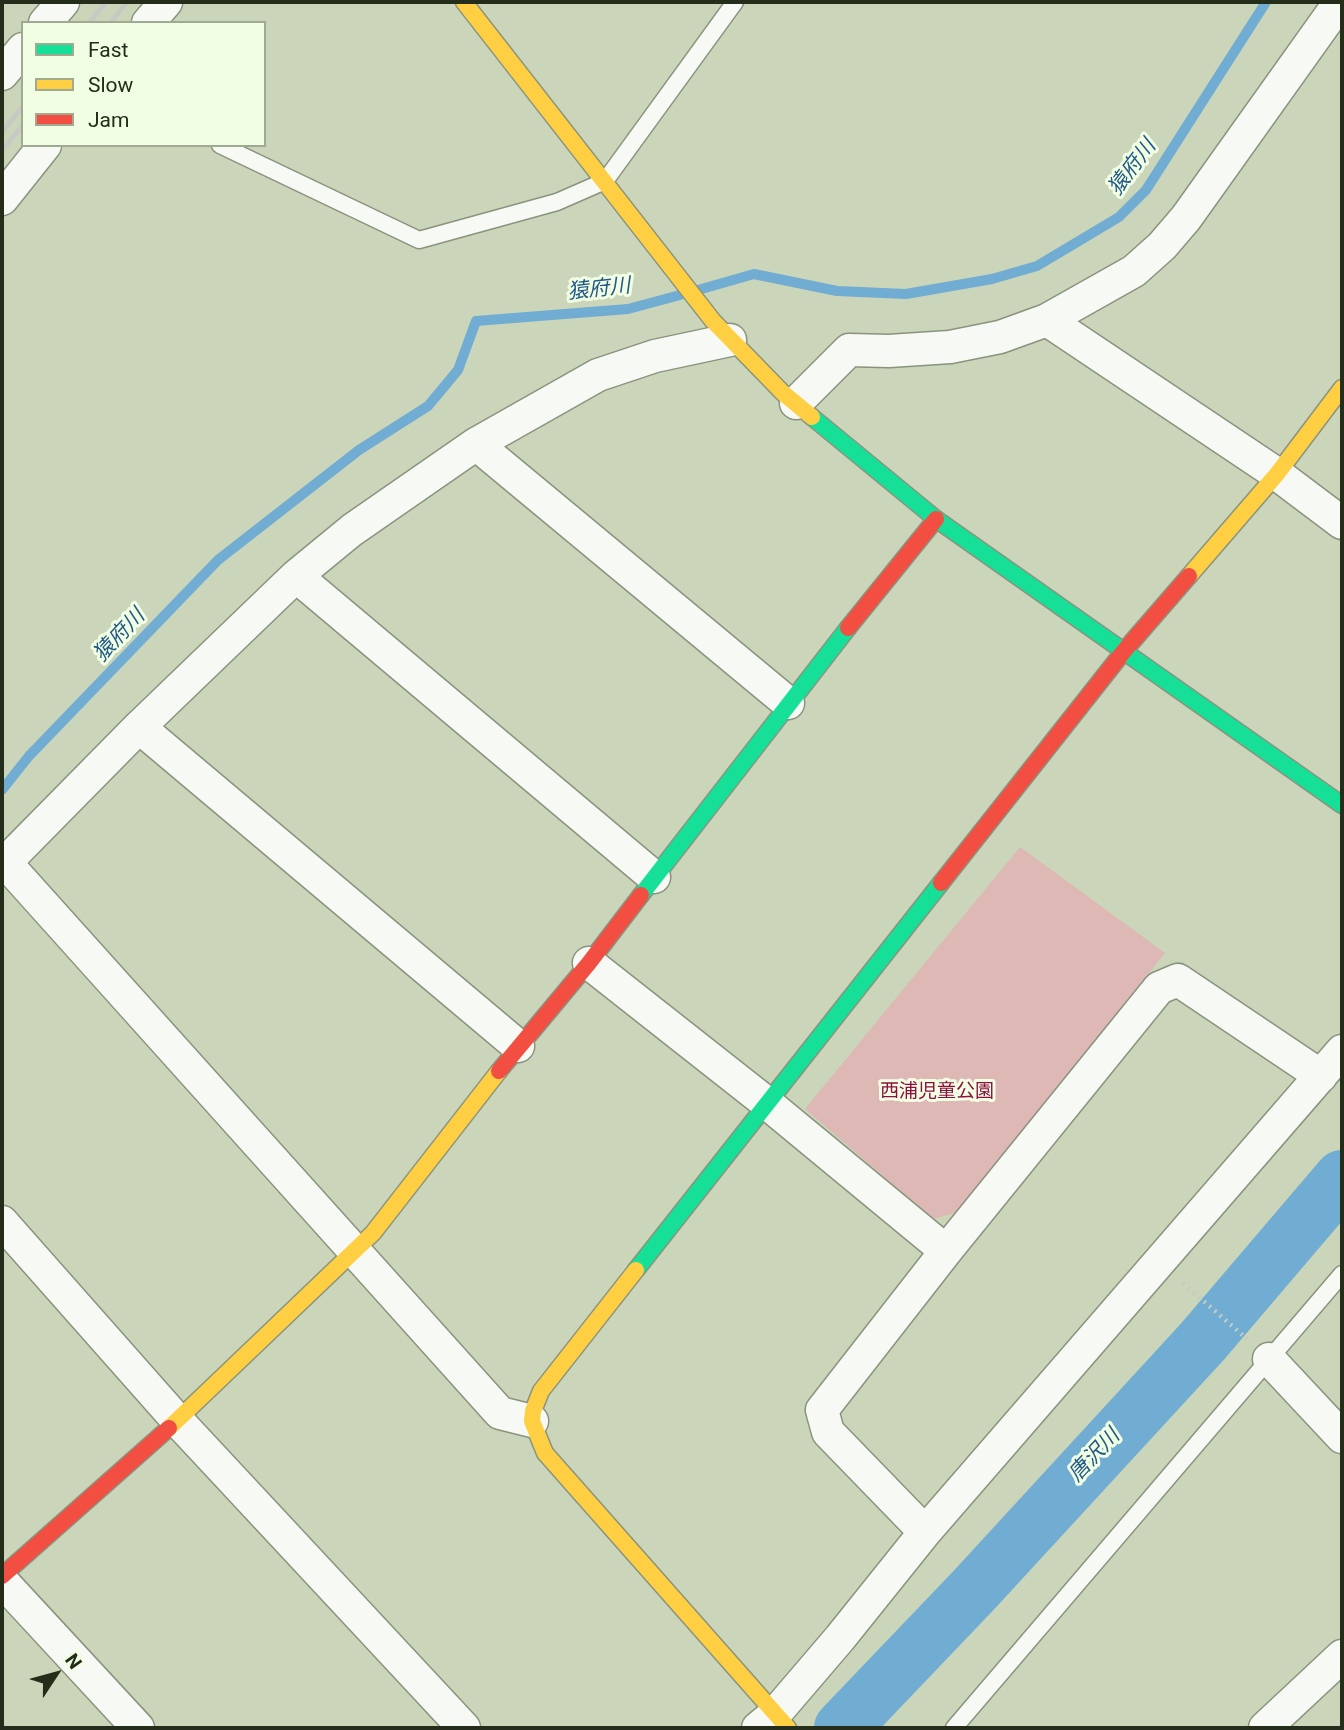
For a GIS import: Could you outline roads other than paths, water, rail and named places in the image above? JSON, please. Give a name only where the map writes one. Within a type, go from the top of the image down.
[{"type":"street","points":[[47,21],[63,2]]},
{"type":"street","points":[[150,21],[166,2]]},
{"type":"street","points":[[464,2],[722,331],[796,403],[936,519],[1342,804]]},
{"type":"street","points":[[796,403],[849,350],[889,351],[950,347],[1000,337],[1047,320],[1134,271],[1162,246],[1186,218],[1340,2]]},
{"type":"street","points":[[2,74],[21,51]]},
{"type":"street","points":[[2,199],[43,147]]},
{"type":"street","points":[[1047,320],[1277,474],[1342,523]]},
{"type":"street","points":[[533,1421],[500,1413],[4,864],[139,727],[296,576],[352,530],[476,444],[598,375],[722,331]]},
{"type":"street","points":[[1342,388],[1277,474],[1124,651],[541,1391],[533,1410],[533,1421],[545,1453],[774,1723],[925,1532],[1342,1051]]},
{"type":"street","points":[[476,444],[788,703]]},
{"type":"street","points":[[138,1728],[2,1578],[177,1420],[373,1233],[518,1046],[589,963],[788,703],[936,519]]},
{"type":"street","points":[[296,576],[654,877]]},
{"type":"street","points":[[139,727],[518,1046]]},
{"type":"street","points":[[589,963],[768,1104],[946,1251]]},
{"type":"street","points":[[925,1532],[828,1432],[822,1410],[946,1251],[1159,988],[1178,980],[1321,1076]]},
{"type":"street","points":[[2,1222],[177,1420],[464,1728]]},
{"type":"street","points":[[1260,1351],[1342,1437]]},
{"type":"street","points":[[1265,1728],[1342,1656]]},
{"type":"lane","points":[[224,147],[419,240],[557,202],[606,181],[735,2]]},
{"type":"lane","points":[[954,1728],[1260,1351],[1342,1273]]},
{"type":"waterway","name":"猿府川","points":[[698,290],[754,274],[837,291],[906,294],[992,279],[1037,266],[1119,217],[1146,190],[1266,2]]},
{"type":"waterway","name":"猿府川","points":[[2,790],[29,756],[218,560],[359,450],[428,406],[458,370],[476,321],[628,309],[680,295]]},
{"type":"waterway","name":"唐沢川","points":[[842,1728],[974,1590],[1203,1341],[1342,1178]]},
{"type":"railway","points":[[91,21],[106,2]]},
{"type":"railway","points":[[112,21],[127,2]]},
{"type":"railway","points":[[2,132],[21,108]]},
{"type":"railway","points":[[2,150],[21,127]]},
{"type":"park label","name":"西浦児童公園","points":[[937,1092]]}]
